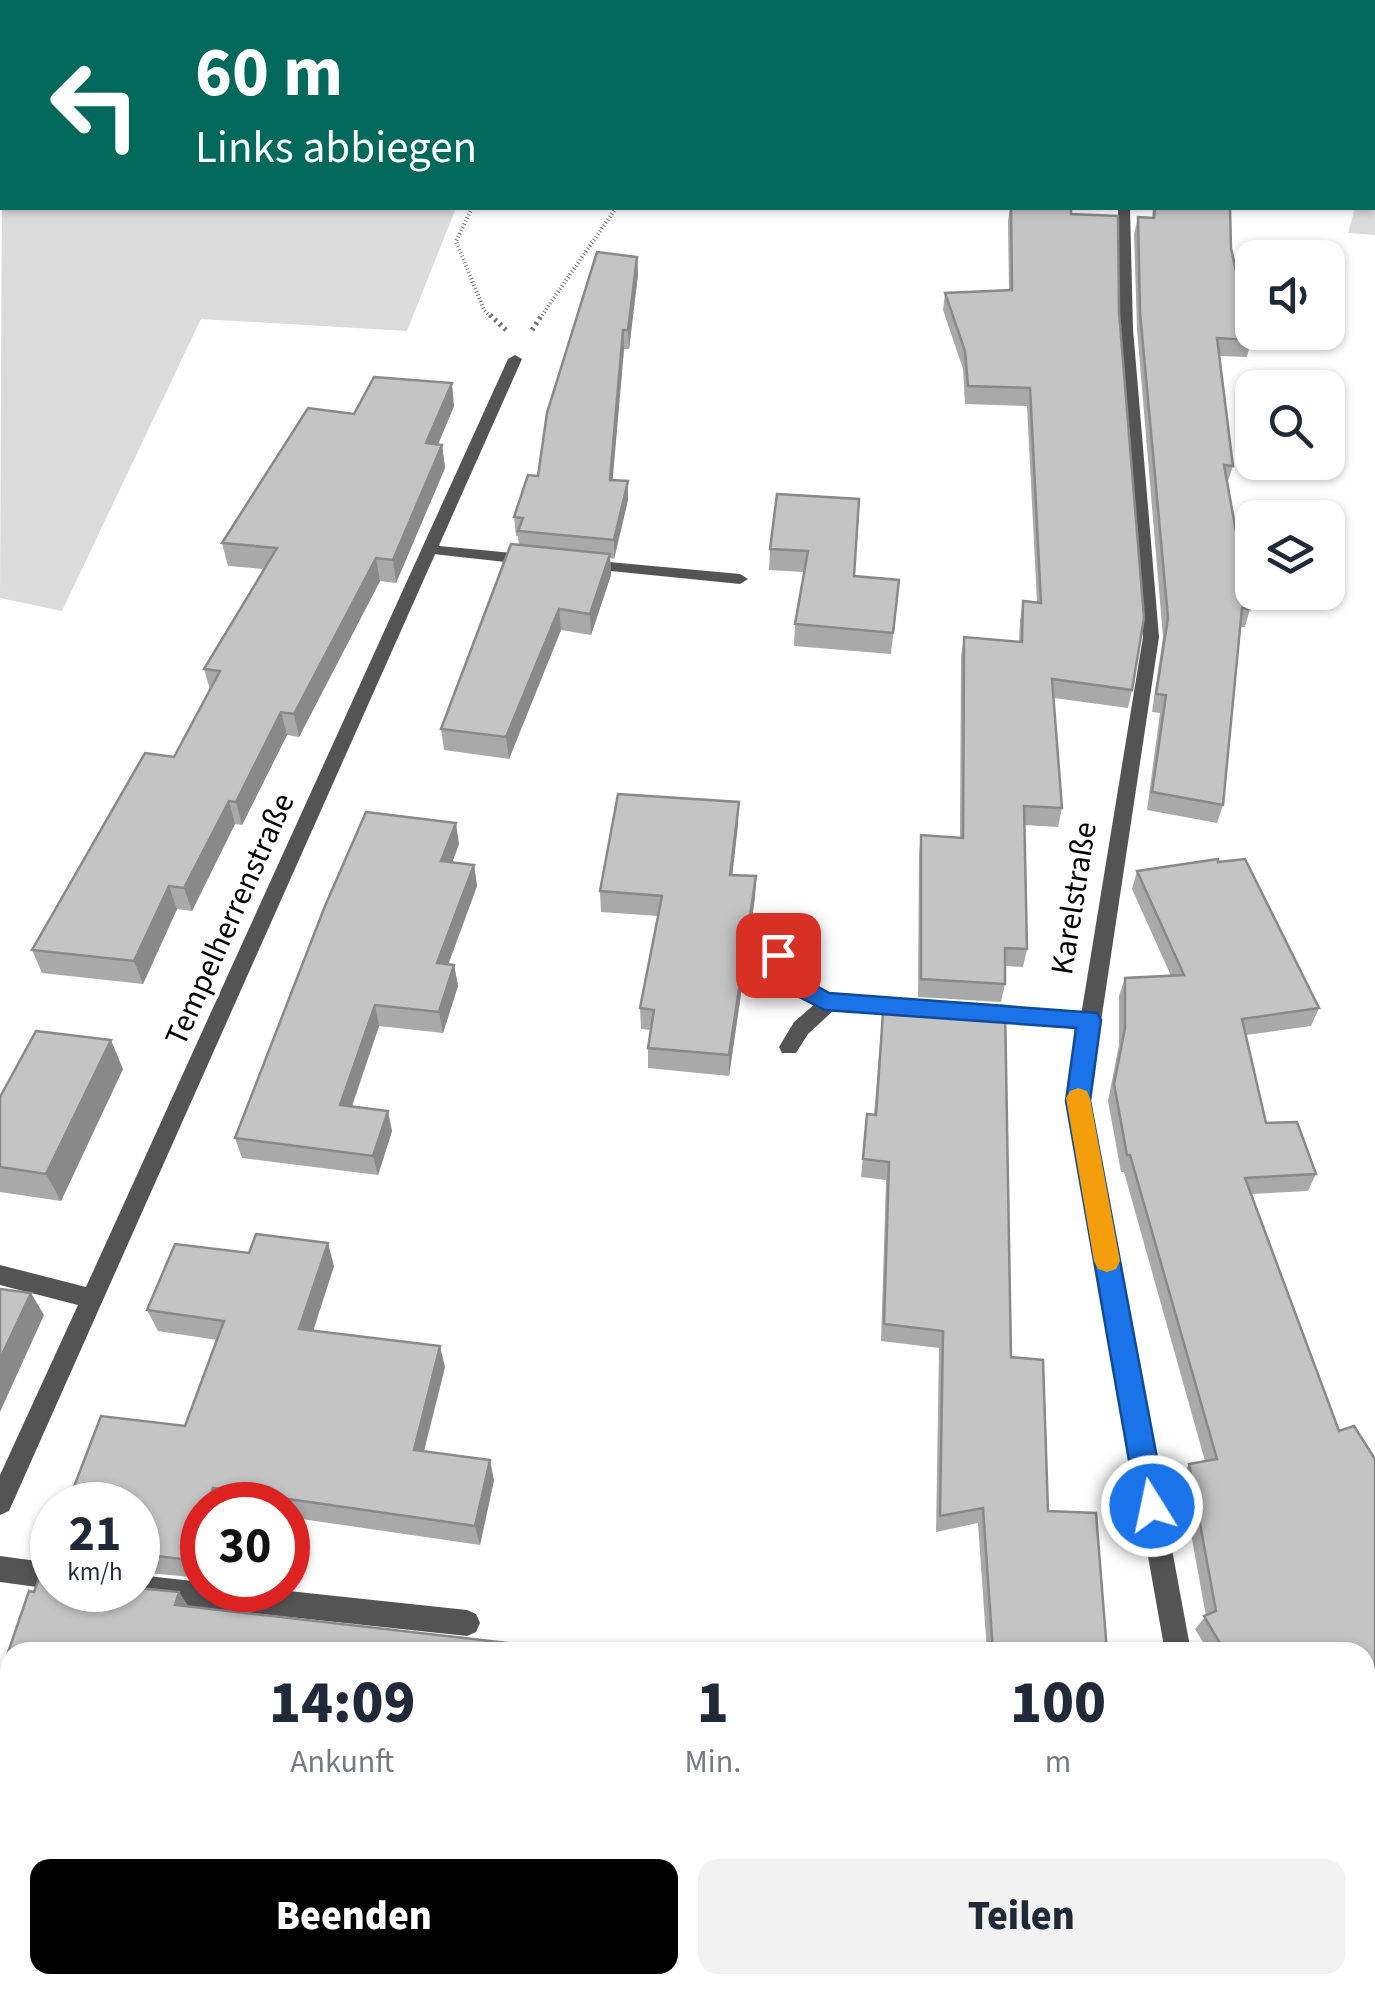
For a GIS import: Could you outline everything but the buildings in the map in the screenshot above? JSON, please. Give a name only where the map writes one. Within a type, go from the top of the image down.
[{"type":"street","name":"Karelstraße","points":[[1124,210],[1126,329],[1151,636],[1078,1101],[1176,1642]]},
{"type":"street","name":"Tempelherrenstraße","points":[[0,1504],[515,359]]},
{"type":"street","points":[[429,550],[546,561]]},
{"type":"street","points":[[565,563],[740,579]]},
{"type":"street","points":[[778,955],[790,982],[830,1002],[1089,1020]]},
{"type":"street","points":[[789,1047],[801,1028],[830,1002]]},
{"type":"street","points":[[0,1275],[91,1298]]},
{"type":"street","points":[[0,1569],[30,1573]]},
{"type":"street","points":[[160,1590],[467,1624]]},
{"type":"path","points":[[471,210],[456,241],[484,310],[511,335],[515,359]]},
{"type":"path","points":[[515,359],[615,210]]},
{"type":"shaded area","points":[[2,210],[455,210],[407,331],[201,319],[62,611],[0,598]]},
{"type":"shaded area","points":[[1354,210],[1375,210],[1375,235],[1348,233]]},
{"type":"slow traffic","points":[[1078,1098],[1107,1261]]},
{"type":"route","points":[[778,955],[790,982],[825,1002],[1089,1020],[1078,1101],[1152,1506]]}]
